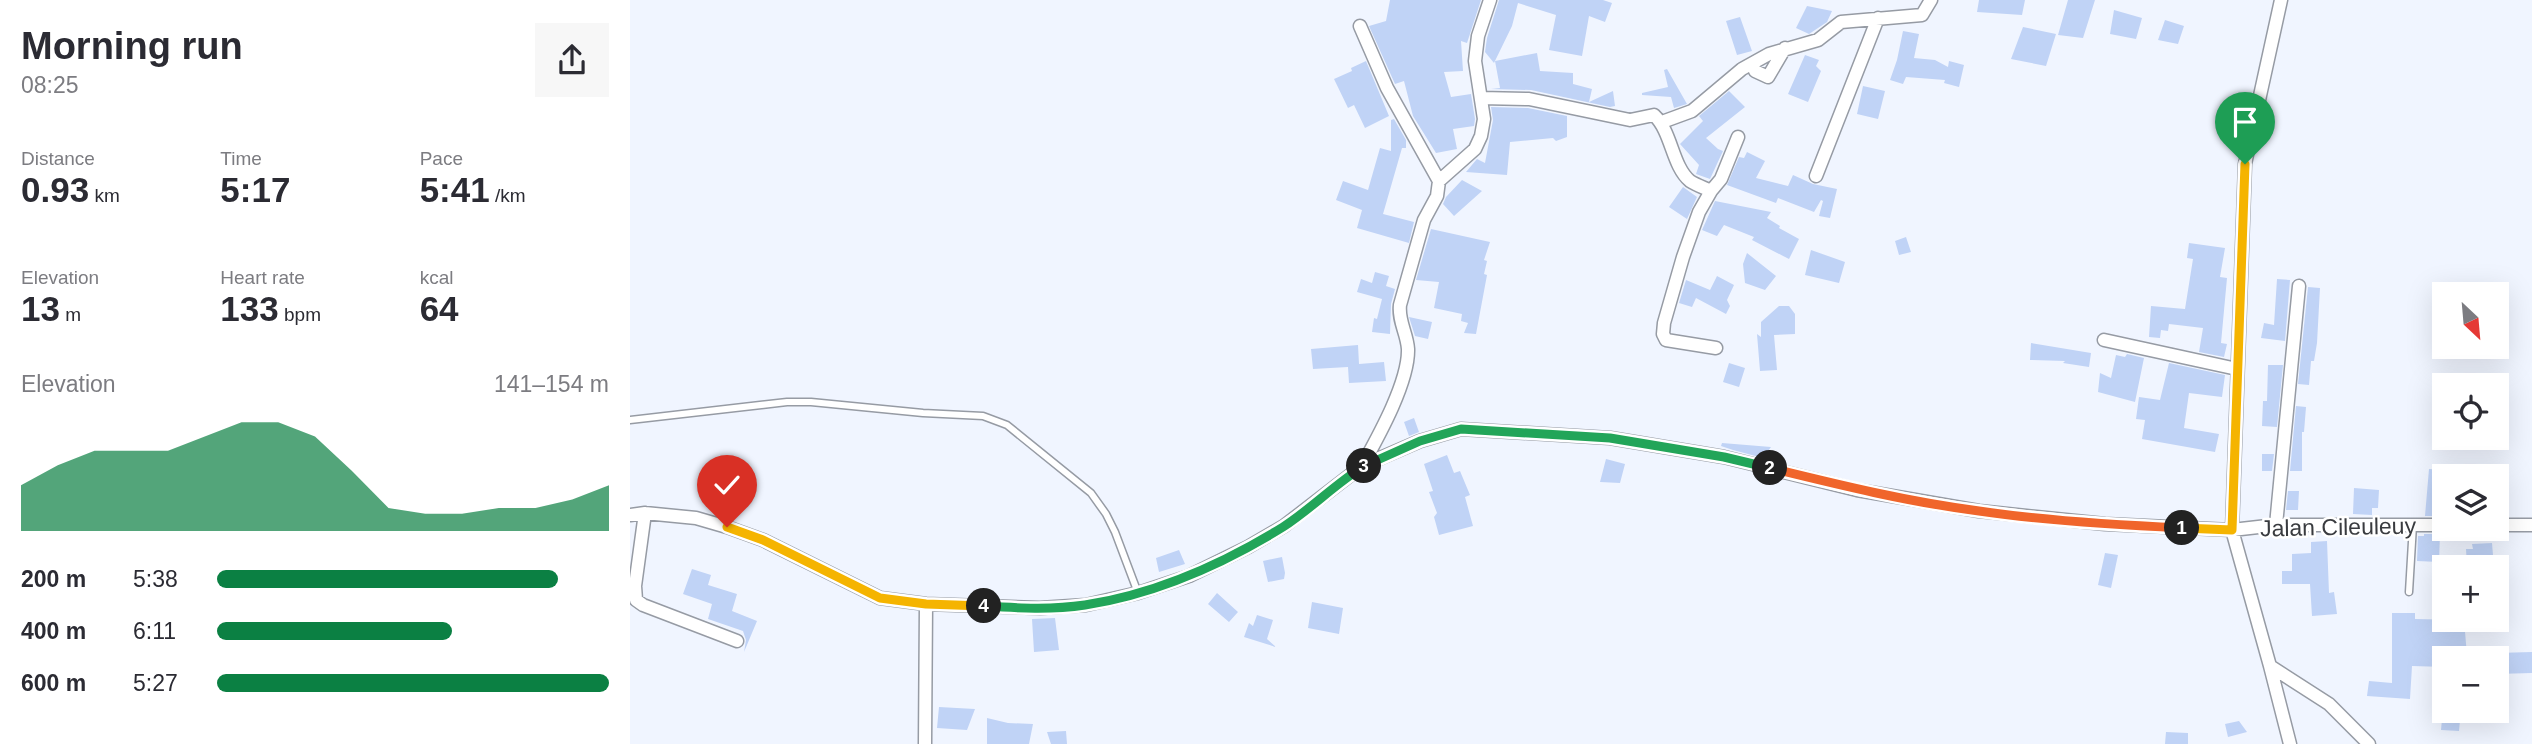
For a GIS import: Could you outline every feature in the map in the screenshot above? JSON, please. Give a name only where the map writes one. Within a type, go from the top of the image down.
[{"type":"street","points":[[1439,181],[1475,149],[1484,120],[1475,61],[1476,47],[1490,0]]},
{"type":"street","points":[[1662,122],[1692,111],[1742,69],[1769,54],[1818,40],[1841,22],[1922,15],[1931,0]]},
{"type":"street","points":[[2281,0],[2245,164],[2232,530],[2290,744]]},
{"type":"street","points":[[1816,176],[1878,18]]},
{"type":"street","points":[[630,515],[645,513],[696,518],[727,527],[763,540],[880,598],[926,604],[1040,608],[1086,605],[1138,593],[1189,576],[1284,526],[1362,467],[1386,420],[1407,361],[1408,348],[1399,315],[1400,305],[1424,220],[1437,196],[1439,181],[1387,88],[1360,26]]},
{"type":"street","points":[[1755,71],[1768,78],[1785,48]]},
{"type":"street","points":[[1481,98],[1529,99],[1630,120],[1654,115],[1662,122],[1683,171],[1692,182],[1711,191]]},
{"type":"street","points":[[1716,348],[1672,342],[1666,340],[1663,334],[1683,257],[1699,212],[1721,179],[1738,137]]},
{"type":"street","points":[[2276,525],[2299,286]]},
{"type":"street","points":[[2104,340],[2237,369]]},
{"type":"street","name":"Jalan Cileuleuy","points":[[1362,467],[1420,441],[1461,429],[1610,438],[1724,457],[1857,490],[1979,511],[2105,524],[2232,530],[2276,525],[2432,525]]},
{"type":"street","points":[[645,513],[635,586],[636,600],[737,641]]},
{"type":"street","points":[[2509,525],[2532,525]]},
{"type":"street","points":[[925,744],[926,604]]},
{"type":"street","points":[[2270,666],[2329,704],[2369,744]]},
{"type":"lane","points":[[630,420],[787,402],[811,402],[983,416],[996,420],[1015,430],[1091,493],[1115,532],[1138,593]]},
{"type":"lane","points":[[2409,592],[2413,525]]},
{"type":"building","points":[[1390,0],[1481,0],[1467,43],[1461,41],[1463,71],[1444,72],[1451,97],[1471,94],[1474,126],[1453,129],[1457,149],[1436,153],[1413,116],[1404,81],[1395,84],[1369,26],[1386,21]]},
{"type":"building","points":[[1499,0],[1603,0],[1612,3],[1605,22],[1589,16],[1582,56],[1549,50],[1556,15],[1518,3],[1512,26],[1494,63],[1485,52]]},
{"type":"building","points":[[1979,0],[2025,0],[2022,15],[1977,12]]},
{"type":"building","points":[[2068,0],[2095,0],[2083,38],[2058,35]]},
{"type":"building","points":[[1807,6],[1832,11],[1827,22],[1809,34],[1796,28]]},
{"type":"building","points":[[2114,10],[2142,18],[2136,39],[2110,34]]},
{"type":"building","points":[[1740,17],[1752,51],[1737,55],[1726,21]]},
{"type":"building","points":[[2165,20],[2184,26],[2178,44],[2158,40]]},
{"type":"building","points":[[2023,27],[2056,34],[2046,66],[2011,59]]},
{"type":"building","points":[[1903,31],[1919,34],[1914,58],[1935,60],[1948,67],[1949,61],[1964,65],[1959,87],[1944,83],[1945,80],[1906,77],[1903,84],[1890,80]]},
{"type":"building","points":[[1537,53],[1540,71],[1573,73],[1573,84],[1592,89],[1589,102],[1613,91],[1615,106],[1610,107],[1531,90],[1491,89],[1500,88],[1495,61]]},
{"type":"building","points":[[1805,55],[1819,60],[1816,66],[1821,71],[1808,102],[1788,94]]},
{"type":"building","points":[[1366,61],[1389,116],[1365,128],[1354,105],[1348,108],[1334,79]]},
{"type":"building","points":[[1667,69],[1687,104],[1674,108],[1671,97],[1642,95],[1668,87],[1664,70]]},
{"type":"building","points":[[1863,86],[1885,91],[1878,119],[1857,114]]},
{"type":"building","points":[[1729,91],[1745,107],[1706,138],[1723,151],[1710,179],[1696,174],[1699,165],[1680,144],[1703,121],[1699,116]]},
{"type":"building","points":[[1491,107],[1528,108],[1567,116],[1567,137],[1556,141],[1553,138],[1510,142],[1507,175],[1466,172],[1477,159],[1485,163],[1493,120]]},
{"type":"building","points":[[1394,119],[1406,140],[1406,148],[1402,148],[1383,214],[1414,222],[1409,243],[1357,228],[1362,210],[1336,200],[1343,181],[1368,190],[1380,148],[1391,151],[1391,120]]},
{"type":"building","points":[[1747,152],[1765,161],[1756,178],[1788,186],[1793,175],[1813,184],[1837,189],[1830,218],[1819,216],[1823,201],[1821,200],[1814,212],[1778,198],[1776,203],[1727,185],[1739,157],[1744,158]]},
{"type":"building","points":[[1462,180],[1482,191],[1454,216],[1443,204]]},
{"type":"building","points":[[1683,187],[1697,197],[1687,219],[1669,207]]},
{"type":"building","points":[[1715,201],[1771,212],[1767,218],[1799,239],[1789,259],[1752,240],[1754,237],[1724,225],[1717,236],[1702,230]]},
{"type":"building","points":[[1431,229],[1490,242],[1484,260],[1487,261],[1484,274],[1487,275],[1476,334],[1464,333],[1468,323],[1461,321],[1462,314],[1434,308],[1439,282],[1416,280]]},
{"type":"building","points":[[1906,237],[1911,252],[1899,255],[1895,241]]},
{"type":"building","points":[[2189,243],[2225,248],[2220,277],[2227,278],[2221,343],[2227,344],[2224,357],[2199,352],[2203,328],[2169,324],[2168,331],[2161,330],[2160,338],[2149,337],[2151,306],[2185,309],[2193,259],[2187,258]]},
{"type":"building","points":[[1811,250],[1845,262],[1839,283],[1805,275]]},
{"type":"building","points":[[1747,253],[1776,276],[1765,290],[1745,283],[1743,264]]},
{"type":"building","points":[[1375,272],[1389,276],[1386,286],[1395,289],[1391,304],[1390,334],[1372,332],[1374,318],[1377,319],[1382,299],[1357,292],[1361,279],[1372,283]]},
{"type":"building","points":[[1717,276],[1734,285],[1727,300],[1730,306],[1726,314],[1696,298],[1692,307],[1679,303],[1686,280],[1710,290]]},
{"type":"building","points":[[2277,279],[2290,280],[2285,341],[2261,338],[2264,323],[2274,325]]},
{"type":"building","points":[[2308,287],[2320,288],[2317,343],[2314,361],[2311,361],[2309,385],[2298,384]]},
{"type":"building","points":[[1779,306],[1789,306],[1795,314],[1795,334],[1774,335],[1777,370],[1760,371],[1757,334],[1761,337],[1761,322]]},
{"type":"building","points":[[1409,317],[1432,322],[1428,339],[1415,336]]},
{"type":"building","points":[[2031,343],[2091,353],[2089,367],[2063,363],[2065,361],[2030,360]]},
{"type":"building","points":[[1358,345],[1359,364],[1384,362],[1386,381],[1349,383],[1348,367],[1313,369],[1311,349]]},
{"type":"building","points":[[2127,354],[2144,358],[2135,402],[2098,392],[2100,373],[2111,378],[2116,355],[2125,357]]},
{"type":"building","points":[[1729,363],[1745,368],[1739,387],[1723,382]]},
{"type":"building","points":[[2169,363],[2225,375],[2222,397],[2189,393],[2184,428],[2219,434],[2215,452],[2142,439],[2145,420],[2136,419],[2139,397],[2160,400]]},
{"type":"building","points":[[2268,365],[2283,365],[2277,427],[2262,426],[2263,401],[2267,401]]},
{"type":"building","points":[[2296,406],[2306,407],[2302,432],[2302,471],[2290,471]]},
{"type":"building","points":[[1414,418],[1419,432],[1409,436],[1404,422]]},
{"type":"building","points":[[1722,443],[1771,447],[1763,458],[1721,446]]},
{"type":"building","points":[[2262,454],[2274,454],[2272,471],[2262,471]]},
{"type":"building","points":[[1447,455],[1454,473],[1460,471],[1470,495],[1465,497],[1473,526],[1439,535],[1434,517],[1437,513],[1429,492],[1433,491],[1424,464]]},
{"type":"building","points":[[1606,459],[1625,464],[1620,483],[1600,482]]},
{"type":"building","points":[[2429,469],[2432,469],[2432,516],[2425,516]]},
{"type":"building","points":[[2354,488],[2379,490],[2378,508],[2372,508],[2372,515],[2353,514]]},
{"type":"building","points":[[2288,491],[2299,491],[2298,510],[2286,510]]},
{"type":"building","points":[[2432,534],[2432,541],[2440,541],[2439,555],[2432,555],[2432,562],[2417,561],[2418,536]]},
{"type":"building","points":[[2327,541],[2329,593],[2334,592],[2337,614],[2312,616],[2310,584],[2282,584],[2282,571],[2292,571],[2292,554],[2311,553],[2311,542]]},
{"type":"building","points":[[2492,543],[2493,555],[2466,555],[2466,549],[2473,549],[2472,544]]},
{"type":"building","points":[[1179,550],[1185,564],[1159,572],[1156,558]]},
{"type":"building","points":[[2105,553],[2118,555],[2111,588],[2098,585]]},
{"type":"building","points":[[1282,557],[1284,579],[1268,582],[1263,561]]},
{"type":"building","points":[[692,569],[711,575],[708,585],[737,594],[732,611],[757,621],[744,652],[746,640],[743,631],[708,619],[712,604],[683,594]]},
{"type":"building","points":[[1217,593],[1238,612],[1229,622],[1208,604]]},
{"type":"building","points":[[1312,602],[1343,608],[1339,634],[1308,628]]},
{"type":"building","points":[[2392,613],[2415,613],[2415,619],[2432,619],[2432,632],[2465,632],[2466,646],[2432,646],[2432,667],[2412,666],[2410,699],[2367,696],[2369,681],[2392,683]]},
{"type":"building","points":[[1257,615],[1273,620],[1267,639],[1276,647],[1244,637],[1249,623],[1253,626]]},
{"type":"building","points":[[1055,618],[1059,650],[1034,652],[1032,619]]},
{"type":"building","points":[[2532,652],[2532,673],[2509,674],[2509,653]]},
{"type":"building","points":[[939,707],[975,709],[967,730],[937,728]]},
{"type":"building","points":[[987,718],[1008,723],[1033,724],[1029,744],[987,744]]},
{"type":"building","points":[[2239,721],[2247,732],[2228,737],[2225,724]]},
{"type":"building","points":[[2442,723],[2460,723],[2459,731],[2441,730]]},
{"type":"building","points":[[1066,731],[1067,744],[1051,744],[1047,732]]},
{"type":"building","points":[[2166,732],[2188,733],[2188,744],[2165,744]]},
{"type":"route","points":[[727,527],[763,540],[880,598],[926,604],[1040,608],[1086,605],[1138,593],[1189,576],[1284,526],[1362,467],[1420,441],[1461,429],[1610,438],[1724,457],[1857,490],[1979,511],[2105,524],[2232,530],[2245,164]]}]
